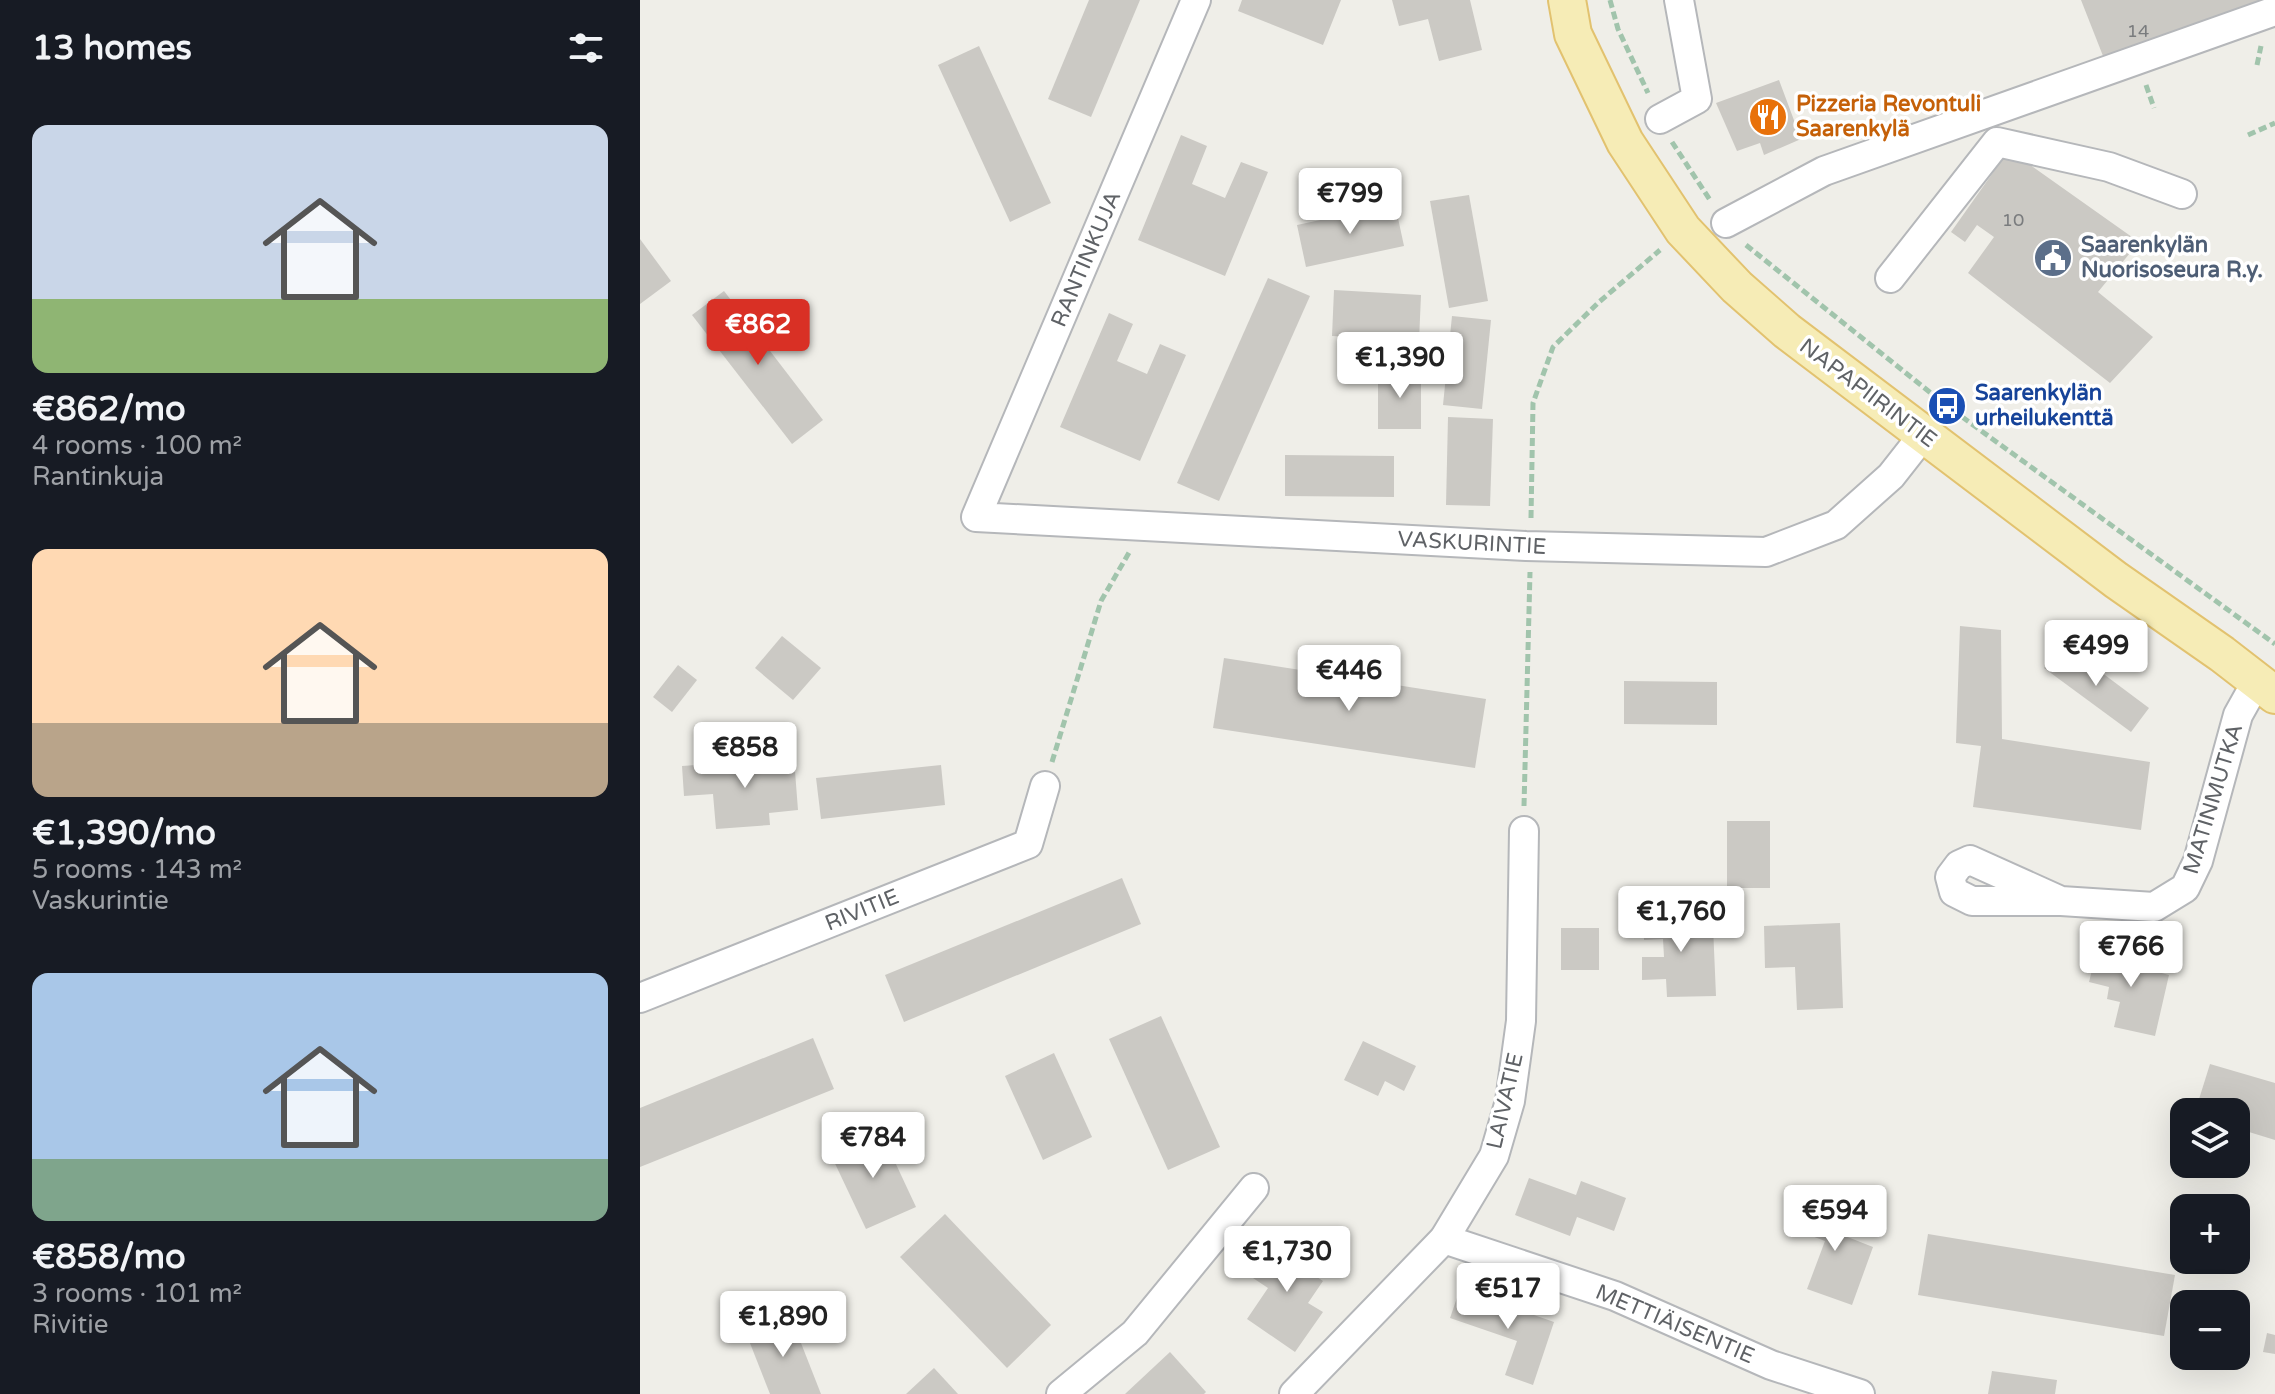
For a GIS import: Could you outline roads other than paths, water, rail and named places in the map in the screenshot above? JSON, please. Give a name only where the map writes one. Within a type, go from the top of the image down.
[{"type":"main road","name":"NAPAPIIRINTIE","points":[[1567,0],[1573,34],[1625,142],[1683,230],[1737,287],[1787,331],[2116,580],[2266,688]]},
{"type":"street","name":"RANTINKUJA","points":[[976,517],[1196,0]]},
{"type":"street","points":[[1660,119],[1697,99],[1679,0]]},
{"type":"street","points":[[1726,223],[1824,171],[2275,11]]},
{"type":"street","points":[[1890,278],[1997,142],[2109,167],[2182,194]]},
{"type":"street","name":"VASKURINTIE","points":[[976,517],[1530,546],[1766,552],[1836,525],[1891,476],[1924,434]]},
{"type":"street","name":"MATINMUTKA","points":[[2061,901],[2154,907],[2185,888],[2198,861],[2238,715],[2266,688]]},
{"type":"street","name":"RIVITIE","points":[[640,998],[1028,844],[1045,786]]},
{"type":"street","name":"LAIVATIE","points":[[1294,1394],[1444,1239],[1494,1156],[1510,1101],[1521,1021],[1524,831]]},
{"type":"street","points":[[1061,1394],[1135,1333],[1254,1188]]},
{"type":"street","name":"METTIÄISENTIE","points":[[1444,1239],[1615,1296],[1771,1365],[1860,1394]]},
{"type":"place","name":"Pizzeria Revontuli Saarenkylä","points":[[1768,117]]},
{"type":"place","name":"Saarenkylän Nuorisoseura R.y.","points":[[2053,258]]},
{"type":"place","name":"Saarenkylän urheilukenttä","points":[[1947,406]]}]
